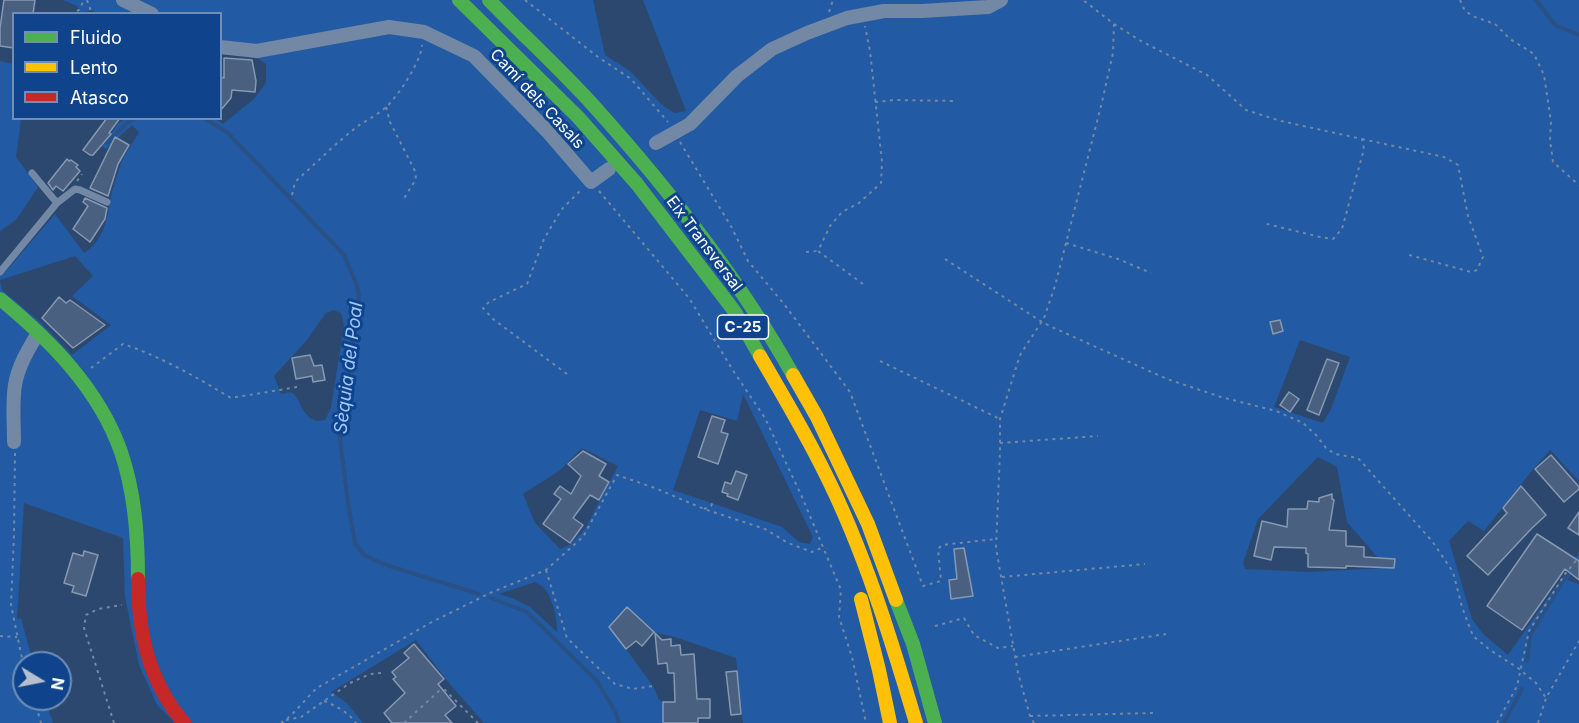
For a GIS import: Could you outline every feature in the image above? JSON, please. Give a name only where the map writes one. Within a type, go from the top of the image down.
[{"type":"main road","name":"Eix Transversal","points":[[459,0],[578,117],[637,184],[735,312],[825,472],[862,560],[894,648],[916,723]]},
{"type":"main road","name":"Eix Transversal","points":[[489,0],[590,102],[645,164],[705,241],[769,332],[817,417],[868,524],[913,644],[935,723]]},
{"type":"main road","points":[[688,250],[784,424]]},
{"type":"main road","points":[[0,299],[39,333],[79,377],[117,440],[132,491],[137,528],[138,600],[147,657],[157,684],[170,707],[184,723]]},
{"type":"main road","points":[[857,583],[890,723]]},
{"type":"main road","points":[[913,644],[946,723]]},
{"type":"street","points":[[123,0],[148,12]]},
{"type":"street","points":[[656,143],[690,124],[737,76],[772,49],[836,22],[884,10],[922,11],[988,7],[1001,0]]},
{"type":"street","name":"Camí dels Casals","points":[[222,47],[257,51],[389,27],[424,32],[474,56],[547,131],[591,182]]},
{"type":"street","points":[[591,182],[609,169]]},
{"type":"street","points":[[14,442],[15,383],[28,350],[39,333]]},
{"type":"lane","points":[[32,173],[57,203]]},
{"type":"lane","points":[[0,272],[57,203],[75,189],[107,202]]},
{"type":"path","points":[[74,12],[79,10],[85,0]]},
{"type":"path","points":[[525,0],[598,57],[631,78],[663,115],[732,228],[748,261],[784,304],[849,392],[923,586],[941,581],[938,549],[942,545],[996,539]]},
{"type":"path","points":[[1083,0],[1141,41],[1207,75],[1246,110],[1281,121],[1444,157],[1458,165],[1468,216],[1483,257],[1477,270],[1471,272],[1406,254]]},
{"type":"path","points":[[1460,0],[1465,11],[1495,24],[1510,39],[1534,54],[1544,75],[1551,122],[1550,140],[1553,162],[1579,185]]},
{"type":"path","points":[[818,251],[830,226],[842,212],[859,203],[881,183],[882,162],[870,51],[863,15]]},
{"type":"path","points":[[1034,723],[1018,673],[996,548],[1000,419],[1020,355],[1042,322],[1055,286],[1107,83],[1113,53],[1114,24]]},
{"type":"path","points":[[292,195],[295,182],[357,127],[386,107],[408,80],[423,48],[417,31]]},
{"type":"path","points":[[875,102],[953,101]]},
{"type":"path","points":[[386,107],[390,122],[415,171],[416,179],[403,200]]},
{"type":"path","points":[[1263,223],[1333,238],[1342,229],[1364,149],[1362,139]]},
{"type":"path","points":[[567,374],[493,319],[483,308],[489,302],[527,284],[544,239],[562,209],[591,182],[689,298],[765,418],[802,497],[841,590],[839,617],[852,657],[866,723]]},
{"type":"path","points":[[1065,242],[1118,259],[1151,273]]},
{"type":"path","points":[[806,252],[818,251],[863,284]]},
{"type":"path","points":[[945,259],[1042,322],[1167,379],[1221,397],[1276,411],[1304,423],[1326,448],[1335,454],[1358,458],[1432,541],[1453,572],[1462,607],[1473,636],[1536,682],[1546,698]]},
{"type":"path","points":[[79,377],[123,344],[147,352],[191,374],[231,398],[297,387]]},
{"type":"path","points":[[880,361],[1000,419]]},
{"type":"path","points":[[1000,443],[1098,436]]},
{"type":"path","points":[[14,442],[11,605],[20,651]]},
{"type":"path","points":[[281,723],[317,688],[490,593],[546,570],[583,537],[617,475],[704,509],[765,529],[788,543],[812,552],[824,547]]},
{"type":"path","points":[[704,509],[711,506],[714,500]]},
{"type":"path","points":[[1497,723],[1517,686],[1529,631],[1565,574],[1579,557]]},
{"type":"path","points":[[1001,577],[1145,564]]},
{"type":"path","points":[[546,570],[567,638],[615,684],[633,689],[653,686]]},
{"type":"path","points":[[114,723],[84,628],[86,615],[98,609],[120,605]]},
{"type":"path","points":[[935,626],[964,618],[974,635],[998,648],[1013,646]]},
{"type":"path","points":[[1015,657],[1166,634]]},
{"type":"path","points":[[0,636],[17,637]]},
{"type":"path","points":[[1538,723],[1546,698],[1579,641]]},
{"type":"path","points":[[286,720],[301,717],[360,678],[381,673]]},
{"type":"path","points":[[404,723],[439,691],[445,690],[478,723]]},
{"type":"path","points":[[324,700],[351,717],[356,723]]},
{"type":"path","points":[[1030,716],[1153,713]]},
{"type":"shaded area","points":[[63,0],[593,0],[605,55],[630,71],[662,105],[675,113],[686,111],[643,0],[1579,0],[1579,481],[1550,450],[1484,531],[1468,521],[1449,541],[1472,619],[1483,634],[1508,655],[1579,554],[1579,564],[1567,580],[1579,584],[1579,723],[743,723],[736,658],[654,632],[627,607],[609,627],[653,686],[659,700],[663,702],[663,723],[484,723],[416,640],[331,692],[347,703],[363,723],[175,723],[157,705],[139,665],[125,597],[123,538],[24,503],[17,619],[21,618],[30,651],[12,651],[12,711],[49,711],[53,723],[0,723],[0,280],[0,269],[6,271],[55,214],[84,253],[96,243],[105,223],[121,164],[139,132],[132,125],[106,149],[102,146],[124,120],[217,120],[223,124],[254,99],[266,83],[266,64],[259,59],[222,53],[222,12],[94,12],[93,10],[80,12],[77,6]],"holes":[[[75,256],[93,276],[72,296],[111,325],[72,355],[39,321],[2,290],[0,280]],[[333,310],[341,313],[344,325],[331,408],[325,420],[313,420],[294,394],[290,392],[281,394],[274,376],[307,340],[326,313]],[[1300,340],[1350,357],[1331,409],[1323,423],[1274,407]],[[743,394],[813,537],[810,544],[799,542],[782,527],[673,490],[700,410],[737,421]],[[582,448],[618,466],[585,529],[570,545],[560,549],[535,523],[523,494],[559,471]],[[1318,457],[1337,467],[1347,522],[1387,568],[1308,572],[1245,569],[1243,563],[1258,519]],[[535,582],[543,587],[550,597],[557,622],[557,632],[530,607],[499,594]]]},
{"type":"shaded area","points":[[0,61],[12,64],[12,120],[21,120],[16,157],[38,187],[16,220],[0,231]]},
{"type":"building","points":[[4,0],[35,0],[33,12],[12,12],[12,48],[0,46]]},
{"type":"building","points":[[224,58],[252,60],[256,81],[255,92],[232,90],[231,98],[222,109],[222,78],[224,78]]},
{"type":"building","points":[[106,120],[119,120],[109,133],[111,134],[93,155],[83,150]]},
{"type":"building","points":[[115,137],[129,145],[118,164],[108,196],[90,188]]},
{"type":"building","points":[[67,159],[78,165],[76,167],[80,171],[63,191],[56,186],[53,190],[48,183]]},
{"type":"building","points":[[85,198],[107,208],[105,219],[90,242],[73,229],[88,206],[83,202]]},
{"type":"building","points":[[59,297],[66,303],[70,300],[105,325],[73,348],[42,318]]},
{"type":"building","points":[[1280,320],[1283,331],[1273,334],[1270,322]]},
{"type":"building","points":[[310,355],[314,366],[322,365],[325,380],[313,382],[312,376],[296,379],[292,358]]},
{"type":"building","points":[[1327,359],[1339,363],[1319,415],[1307,410]]},
{"type":"building","points":[[1289,392],[1299,399],[1290,412],[1280,405]]},
{"type":"building","points":[[712,416],[725,420],[721,432],[728,434],[718,464],[698,457]]},
{"type":"building","points":[[583,451],[606,464],[599,476],[609,482],[599,500],[590,495],[573,518],[583,525],[570,543],[543,524],[561,499],[554,494],[560,486],[571,494],[581,476],[568,464]]},
{"type":"building","points":[[1551,455],[1579,487],[1564,502],[1535,469]]},
{"type":"building","points":[[736,471],[747,475],[738,500],[722,492],[725,482],[731,484]]},
{"type":"building","points":[[1521,486],[1546,515],[1488,575],[1467,556],[1507,513],[1503,508]]},
{"type":"building","points":[[1332,494],[1334,500],[1329,530],[1346,531],[1346,546],[1364,547],[1364,557],[1395,559],[1394,568],[1308,567],[1306,548],[1274,547],[1271,560],[1254,556],[1262,521],[1287,527],[1288,509],[1307,509],[1308,501],[1319,502],[1319,498]]},
{"type":"building","points":[[1579,512],[1579,535],[1568,528]]},
{"type":"building","points":[[1537,534],[1579,561],[1579,580],[1565,569],[1522,630],[1487,606]]},
{"type":"building","points":[[964,548],[973,596],[951,599],[949,580],[957,579],[954,549]]},
{"type":"building","points":[[84,551],[98,555],[86,596],[72,592],[74,586],[64,583],[73,553],[83,556]]},
{"type":"building","points":[[627,607],[654,632],[642,646],[636,641],[626,649],[609,627]]},
{"type":"building","points":[[655,633],[662,640],[671,639],[671,646],[680,645],[681,655],[694,654],[697,699],[710,699],[710,718],[698,718],[698,723],[663,723],[663,702],[675,702],[674,673],[668,673],[667,663],[658,664]]},
{"type":"building","points":[[414,644],[444,679],[438,684],[456,706],[445,715],[452,723],[392,723],[384,713],[405,693],[393,679],[396,677],[392,672],[409,658],[404,653]]},
{"type":"building","points":[[737,671],[741,714],[731,715],[726,672]]},
{"type":"waterway","points":[[1536,0],[1555,25],[1579,35]]},
{"type":"waterway","name":"Sèquia del Poal","points":[[107,143],[128,122],[133,120]]},
{"type":"waterway","name":"Sèquia del Poal","points":[[207,120],[228,133],[344,255],[356,283],[359,295],[339,431],[355,543],[364,555],[386,565],[479,594]]},
{"type":"waterway","name":"Sèquia del Poal","points":[[1527,661],[1530,635],[1571,568]]},
{"type":"waterway","name":"Sèquia del Poal","points":[[491,598],[527,612],[597,681],[615,711],[619,723]]},
{"type":"waterway","name":"Sèquia del Poal","points":[[1504,723],[1522,689]]},
{"type":"traffic: fast","points":[[459,0],[578,117],[637,184],[735,312],[760,356]]},
{"type":"traffic: fast","points":[[489,0],[592,104],[674,200],[749,303],[793,375]]},
{"type":"traffic: fast","points":[[0,299],[37,331],[71,367],[100,407],[112,429],[126,467],[133,499],[138,579]]},
{"type":"traffic: fast","points":[[896,600],[913,644],[935,723]]},
{"type":"traffic: slow","points":[[760,356],[817,456],[852,532],[886,627],[916,723]]},
{"type":"traffic: slow","points":[[793,375],[817,417],[868,524],[896,600]]},
{"type":"traffic: slow","points":[[861,599],[890,723]]},
{"type":"traffic: jam","points":[[138,579],[140,618],[148,655],[162,690],[184,723]]}]
